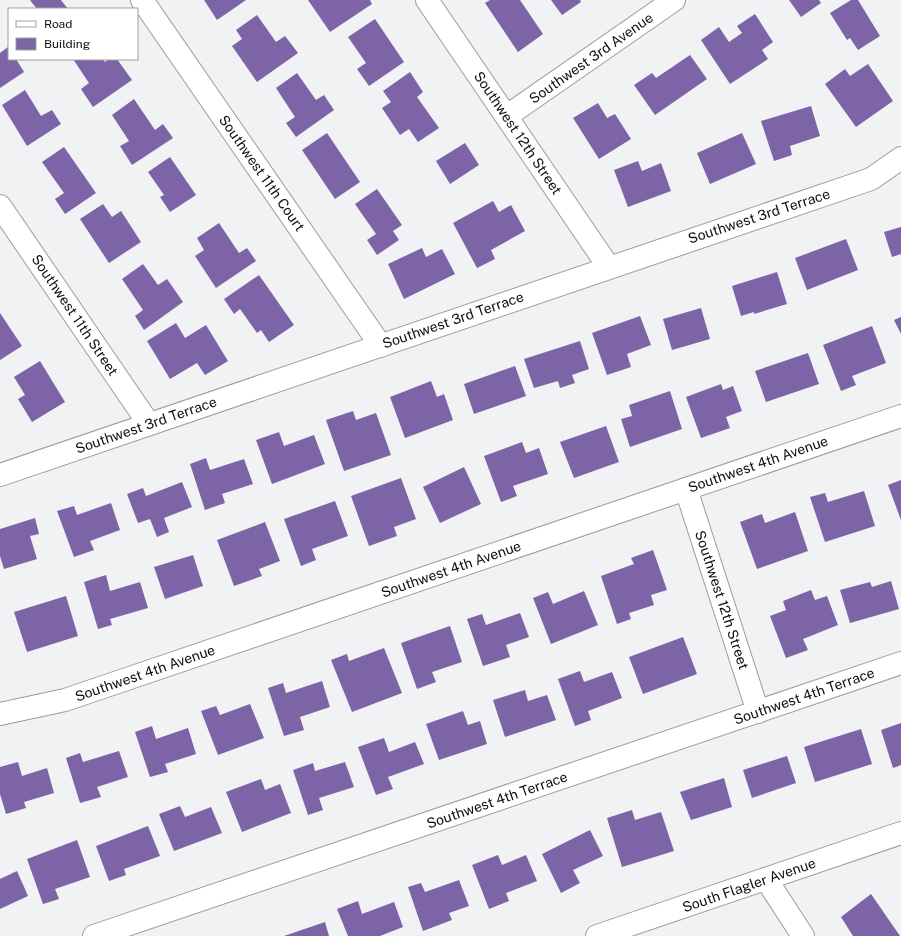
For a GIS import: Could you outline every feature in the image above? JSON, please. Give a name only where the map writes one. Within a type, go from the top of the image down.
[{"type":"street","name":"Southwest 11th Court","points":[[142,0],[380,346]]},
{"type":"street","name":"Southwest 12th Street","points":[[427,0],[608,266]]},
{"type":"street","name":"Southwest 3rd Avenue","points":[[507,116],[674,0]]},
{"type":"street","name":"Southwest 3rd Terrace","points":[[0,475],[380,346],[608,266],[871,179],[901,158]]},
{"type":"street","name":"Southwest 11th Street","points":[[0,206],[149,424]]},
{"type":"street","name":"Southwest 4th Avenue","points":[[0,714],[65,700],[901,416]]},
{"type":"street","name":"Southwest 12th Street","points":[[686,489],[758,712]]},
{"type":"street","name":"Southwest 4th Terrace","points":[[94,936],[901,663]]},
{"type":"street","name":"South Flagler Avenue","points":[[597,936],[901,833]]},
{"type":"street","points":[[766,879],[803,936]]},
{"type":"building","points":[[30,0],[61,0],[67,8],[36,8]]},
{"type":"building","points":[[204,0],[246,0],[217,20]]},
{"type":"building","points":[[308,0],[370,0],[372,4],[330,32]]},
{"type":"building","points":[[490,0],[520,0],[543,34],[518,52],[485,3]]},
{"type":"building","points":[[551,0],[580,0],[581,2],[562,15]]},
{"type":"building","points":[[789,0],[819,0],[821,3],[801,17]]},
{"type":"building","points":[[851,0],[858,0],[880,36],[858,50],[850,38],[847,40],[830,13]]},
{"type":"building","points":[[755,14],[773,42],[762,50],[768,59],[730,84],[701,40],[719,27],[729,42],[742,33],[737,26]]},
{"type":"building","points":[[257,15],[276,42],[285,36],[298,53],[257,82],[232,46],[242,39],[236,30]]},
{"type":"building","points":[[375,19],[404,62],[369,86],[357,69],[366,63],[348,37]]},
{"type":"building","points":[[8,47],[8,60],[17,60],[24,72],[0,88],[0,53]]},
{"type":"building","points":[[690,55],[707,79],[655,115],[634,85],[652,73],[656,78]]},
{"type":"building","points":[[74,60],[104,60],[105,62],[108,60],[118,60],[132,80],[93,107],[81,89],[89,83]]},
{"type":"building","points":[[868,64],[893,101],[856,127],[825,84],[845,69],[850,76]]},
{"type":"building","points":[[410,72],[423,92],[417,97],[439,128],[418,142],[409,129],[400,135],[382,108],[391,102],[383,91]]},
{"type":"building","points":[[297,73],[316,100],[324,95],[334,110],[296,137],[286,123],[295,117],[276,88]]},
{"type":"building","points":[[25,90],[41,116],[52,110],[61,124],[27,146],[2,105]]},
{"type":"building","points":[[134,99],[155,130],[163,124],[173,138],[132,165],[120,146],[129,141],[112,115]]},
{"type":"building","points":[[598,103],[607,118],[615,114],[631,139],[599,159],[573,118]]},
{"type":"building","points":[[811,106],[820,136],[790,146],[792,155],[774,161],[761,121]]},
{"type":"building","points":[[327,133],[360,182],[335,199],[302,150]]},
{"type":"building","points":[[742,133],[756,164],[710,184],[697,153]]},
{"type":"building","points":[[465,143],[479,165],[450,184],[436,161]]},
{"type":"building","points":[[64,147],[96,193],[65,214],[55,199],[64,193],[42,162]]},
{"type":"building","points":[[170,157],[196,195],[170,212],[160,197],[164,195],[148,172]]},
{"type":"building","points":[[638,161],[642,171],[661,163],[671,191],[628,207],[614,170]]},
{"type":"building","points":[[377,189],[402,225],[393,231],[399,240],[377,255],[367,240],[376,234],[355,204]]},
{"type":"building","points":[[493,201],[499,212],[511,205],[525,231],[491,250],[495,259],[477,268],[453,223]]},
{"type":"building","points":[[103,204],[112,217],[121,211],[141,242],[109,263],[80,219]]},
{"type":"building","points":[[219,223],[239,253],[247,248],[256,261],[216,288],[195,256],[204,250],[197,238]]},
{"type":"building","points":[[901,227],[901,254],[892,257],[884,232]]},
{"type":"building","points":[[846,239],[858,270],[807,290],[795,258]]},
{"type":"building","points":[[422,248],[426,257],[442,249],[455,274],[404,299],[388,264]]},
{"type":"building","points":[[143,264],[158,285],[167,279],[183,302],[144,330],[135,316],[143,310],[122,279]]},
{"type":"building","points":[[777,272],[787,304],[754,314],[754,312],[741,316],[732,286]]},
{"type":"building","points":[[259,275],[294,325],[269,342],[261,330],[257,333],[240,309],[234,314],[224,299]]},
{"type":"building","points":[[701,308],[710,339],[672,350],[663,319]]},
{"type":"building","points":[[0,313],[22,346],[0,360]]},
{"type":"building","points":[[640,316],[651,345],[627,354],[631,367],[607,375],[592,333]]},
{"type":"building","points":[[901,317],[901,334],[894,320]]},
{"type":"building","points":[[176,323],[185,338],[206,325],[228,361],[205,375],[197,363],[170,379],[147,341]]},
{"type":"building","points":[[872,326],[886,363],[852,376],[856,385],[841,391],[823,345]]},
{"type":"building","points":[[580,341],[589,369],[572,375],[575,383],[560,388],[558,381],[534,388],[524,359]]},
{"type":"building","points":[[808,353],[819,384],[766,402],[755,371]]},
{"type":"building","points":[[40,361],[65,402],[32,422],[18,399],[25,395],[14,377]]},
{"type":"building","points":[[515,366],[526,396],[474,414],[464,384]]},
{"type":"building","points":[[431,381],[437,397],[444,394],[453,420],[405,438],[390,397]]},
{"type":"building","points":[[721,384],[723,390],[733,386],[742,411],[726,417],[730,428],[701,438],[686,397]]},
{"type":"building","points":[[670,391],[682,429],[630,447],[621,419],[632,416],[629,405]]},
{"type":"building","points":[[353,411],[356,420],[376,413],[391,455],[344,471],[326,420]]},
{"type":"building","points":[[606,426],[619,462],[574,478],[560,442]]},
{"type":"building","points":[[279,432],[284,446],[314,435],[325,464],[272,484],[256,440]]},
{"type":"building","points":[[522,442],[526,453],[539,448],[548,474],[513,486],[517,496],[501,502],[484,456]]},
{"type":"building","points":[[206,458],[210,470],[244,459],[253,484],[222,494],[225,503],[205,510],[190,464]]},
{"type":"building","points":[[464,467],[481,504],[440,523],[423,487]]},
{"type":"building","points":[[401,478],[416,519],[394,527],[397,536],[369,546],[351,496]]},
{"type":"building","points":[[901,480],[901,520],[888,485]]},
{"type":"building","points":[[182,482],[192,507],[164,518],[169,532],[157,537],[150,519],[138,523],[127,494],[143,488],[146,496]]},
{"type":"building","points":[[864,491],[875,526],[825,542],[810,497],[825,493],[828,502]]},
{"type":"building","points":[[335,501],[348,536],[312,549],[316,560],[301,566],[284,519]]},
{"type":"building","points":[[111,503],[120,530],[90,541],[94,550],[74,557],[57,511],[74,506],[77,515]]},
{"type":"building","points":[[795,512],[808,551],[757,569],[740,522],[762,514],[765,523]]},
{"type":"building","points":[[35,518],[39,534],[30,536],[37,559],[4,569],[0,556],[0,529]]},
{"type":"building","points":[[265,522],[280,561],[259,569],[262,576],[234,586],[217,540]]},
{"type":"building","points":[[653,550],[667,590],[651,595],[654,605],[629,613],[631,619],[617,624],[601,576],[634,564],[631,558]]},
{"type":"building","points":[[193,555],[203,586],[165,599],[154,567]]},
{"type":"building","points":[[106,575],[110,591],[140,582],[148,608],[110,619],[112,625],[98,629],[84,582]]},
{"type":"building","points":[[891,581],[899,609],[850,623],[840,590],[870,582],[872,587]]},
{"type":"building","points":[[811,590],[815,600],[827,596],[838,625],[803,639],[808,650],[786,658],[770,616],[786,610],[783,601]]},
{"type":"building","points":[[584,591],[598,625],[551,644],[533,598],[548,592],[553,604]]},
{"type":"building","points":[[66,596],[78,636],[27,652],[14,612]]},
{"type":"building","points":[[520,613],[529,637],[506,645],[510,657],[483,666],[467,619],[482,614],[486,625]]},
{"type":"building","points":[[450,626],[462,662],[432,672],[436,682],[417,689],[401,643]]},
{"type":"building","points":[[683,637],[697,674],[643,694],[629,657]]},
{"type":"building","points":[[384,648],[402,693],[352,712],[331,660],[347,654],[349,661]]},
{"type":"building","points":[[580,671],[584,682],[612,672],[622,698],[588,711],[591,720],[575,726],[558,679]]},
{"type":"building","points":[[322,681],[330,707],[300,717],[304,730],[284,736],[268,688],[283,683],[286,693]]},
{"type":"building","points":[[525,690],[528,701],[547,695],[556,720],[505,737],[493,700]]},
{"type":"building","points":[[250,704],[264,738],[218,755],[201,711],[216,706],[220,715]]},
{"type":"building","points":[[463,711],[468,725],[480,721],[487,744],[439,760],[426,724]]},
{"type":"building","points":[[901,723],[901,765],[893,768],[881,730]]},
{"type":"building","points":[[152,726],[156,739],[188,728],[196,754],[165,764],[168,772],[150,777],[135,732]]},
{"type":"building","points":[[861,729],[872,764],[815,782],[804,747]]},
{"type":"building","points":[[384,738],[389,752],[415,742],[424,764],[388,777],[393,789],[376,795],[358,747]]},
{"type":"building","points":[[119,751],[128,777],[97,787],[101,797],[80,803],[66,758],[80,753],[83,762]]},
{"type":"building","points":[[787,756],[796,783],[752,798],[743,770]]},
{"type":"building","points":[[18,762],[22,776],[47,768],[54,793],[24,802],[26,808],[6,814],[0,794],[0,767]]},
{"type":"building","points":[[345,762],[354,787],[319,798],[323,810],[308,815],[293,770],[313,763],[315,771]]},
{"type":"building","points":[[724,778],[732,807],[691,820],[680,792]]},
{"type":"building","points":[[261,779],[265,790],[280,784],[291,813],[242,832],[226,792]]},
{"type":"building","points":[[180,806],[185,817],[211,807],[222,833],[174,851],[159,814]]},
{"type":"building","points":[[632,810],[635,820],[661,812],[674,851],[622,867],[607,818]]},
{"type":"building","points":[[148,826],[160,856],[124,869],[126,875],[109,881],[96,846]]},
{"type":"building","points":[[590,830],[603,856],[573,870],[580,883],[561,893],[542,854]]},
{"type":"building","points":[[77,840],[90,877],[55,889],[59,899],[43,904],[27,859]]},
{"type":"building","points":[[498,855],[502,865],[526,855],[537,881],[506,893],[509,901],[489,909],[472,865]]},
{"type":"building","points":[[17,871],[28,896],[0,909],[0,879]]},
{"type":"building","points":[[459,880],[469,906],[449,913],[452,920],[423,931],[408,887],[421,883],[425,892]]},
{"type":"building","points":[[871,894],[900,936],[853,936],[841,917]]},
{"type":"building","points":[[358,901],[362,914],[394,902],[403,927],[380,936],[348,936],[337,909]]},
{"type":"building","points":[[325,922],[329,936],[284,936]]}]
